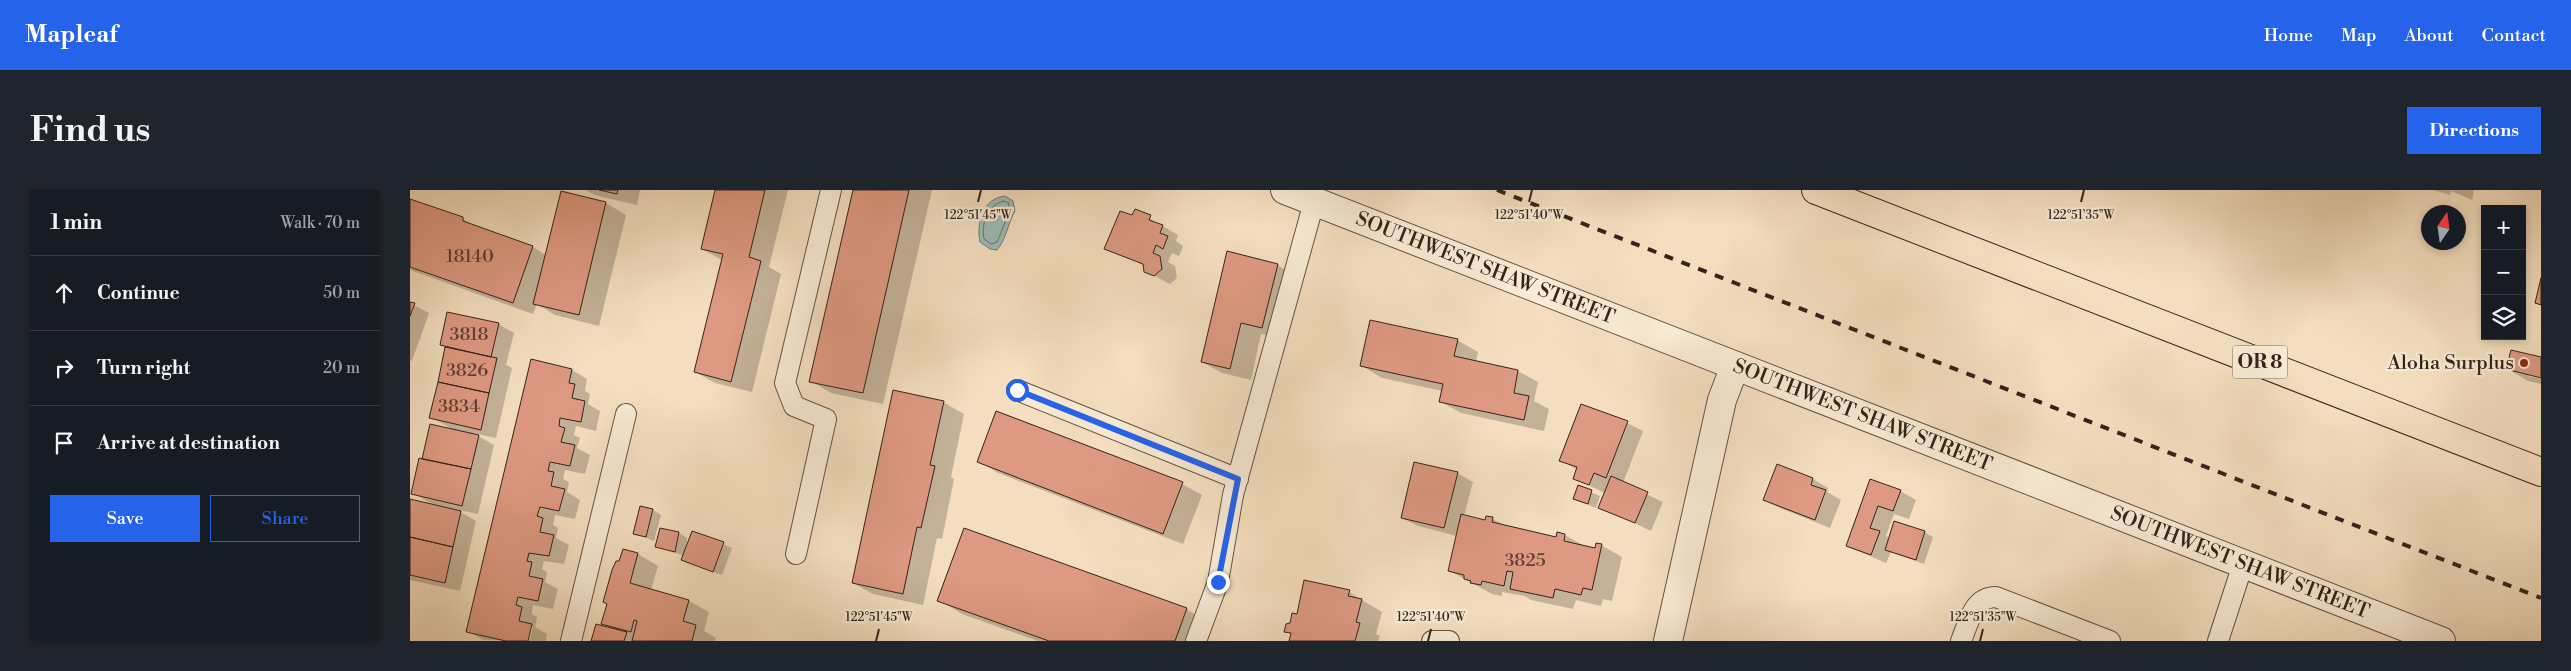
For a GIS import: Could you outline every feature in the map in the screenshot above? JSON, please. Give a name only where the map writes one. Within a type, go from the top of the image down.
[{"type":"main road","name":"OR 8","points":[[1816,190],[2541,472]]},
{"type":"street","name":"SOUTHWEST SHAW STREET","points":[[1284,190],[2441,641]]},
{"type":"street","points":[[1668,641],[1722,400],[1735,366]]},
{"type":"lane","points":[[796,554],[826,419],[794,406],[785,383],[831,190]]},
{"type":"lane","points":[[1196,641],[1218,582],[1238,479],[1314,202]]},
{"type":"lane","points":[[1017,390],[1238,479]]},
{"type":"lane","points":[[571,641],[626,414]]},
{"type":"lane","points":[[2218,641],[2243,564]]},
{"type":"lane","points":[[1961,641],[1976,606],[1986,597],[1996,597],[2110,641]]},
{"type":"lane","points":[[1432,641],[1449,641]]},
{"type":"water","points":[[1005,196],[1013,201],[1015,211],[1000,246],[997,250],[990,249],[980,242],[980,220],[986,206],[991,201]]},
{"type":"building","points":[[599,190],[618,190],[617,194]]},
{"type":"building","points":[[715,190],[765,190],[749,257],[761,261],[731,382],[694,372],[723,254],[701,249]]},
{"type":"building","points":[[853,190],[909,190],[863,393],[809,382]]},
{"type":"building","points":[[561,191],[606,202],[579,315],[533,304]]},
{"type":"building","points":[[410,199],[463,217],[463,221],[533,246],[513,303],[410,267]]},
{"type":"building","points":[[1135,209],[1151,215],[1149,220],[1163,225],[1160,233],[1168,236],[1163,249],[1156,245],[1153,253],[1160,256],[1162,269],[1154,276],[1144,272],[1143,264],[1104,249],[1120,211],[1132,215]]},
{"type":"building","points":[[1227,251],[1278,264],[1262,328],[1241,323],[1230,369],[1201,362]]},
{"type":"building","name":"Aloha Surplus","points":[[2541,278],[2541,305],[2535,303]]},
{"type":"building","points":[[410,302],[415,303],[410,316]]},
{"type":"building","points":[[447,312],[499,323],[491,357],[440,345]]},
{"type":"building","points":[[1370,320],[1458,339],[1454,356],[1518,370],[1514,393],[1529,396],[1524,420],[1439,402],[1443,384],[1360,366]]},
{"type":"building","points":[[445,347],[497,358],[489,393],[438,382]]},
{"type":"building","name":"Aloha Surplus","points":[[2511,350],[2541,357],[2541,378],[2506,369]]},
{"type":"building","points":[[531,359],[572,369],[569,383],[575,384],[572,398],[585,401],[581,422],[560,418],[559,426],[565,428],[561,442],[575,445],[570,466],[550,462],[548,471],[554,472],[551,486],[565,489],[559,511],[540,507],[537,516],[543,518],[540,532],[554,535],[549,556],[529,553],[527,561],[532,562],[529,576],[543,579],[538,601],[518,597],[516,605],[522,607],[519,621],[532,624],[528,641],[506,641],[466,632]]},
{"type":"building","points":[[438,382],[489,393],[481,430],[429,418]]},
{"type":"building","points":[[893,390],[944,401],[930,465],[935,466],[921,528],[917,527],[903,594],[852,583]]},
{"type":"building","points":[[1581,404],[1628,421],[1606,478],[1594,473],[1589,485],[1573,479],[1577,467],[1559,461]]},
{"type":"building","points":[[996,411],[1183,482],[1163,534],[977,462]]},
{"type":"building","points":[[430,424],[479,435],[471,469],[422,459]]},
{"type":"building","points":[[419,458],[471,469],[462,506],[411,494]]},
{"type":"building","points":[[1414,462],[1458,472],[1444,528],[1401,518]]},
{"type":"building","points":[[1777,464],[1813,478],[1811,485],[1826,490],[1815,520],[1763,500]]},
{"type":"building","points":[[1611,476],[1648,492],[1635,523],[1598,508]]},
{"type":"building","points":[[1870,479],[1901,490],[1893,511],[1878,506],[1870,528],[1880,531],[1871,555],[1846,546]]},
{"type":"building","points":[[1578,485],[1592,490],[1588,504],[1573,499]]},
{"type":"building","points":[[410,499],[461,511],[453,547],[410,537]]},
{"type":"building","points":[[640,506],[653,509],[646,537],[633,534]]},
{"type":"building","points":[[1461,514],[1485,520],[1486,516],[1493,517],[1492,522],[1556,537],[1557,532],[1565,534],[1564,541],[1595,548],[1596,543],[1602,544],[1592,590],[1583,588],[1581,595],[1555,589],[1553,598],[1510,589],[1513,572],[1507,571],[1504,586],[1482,581],[1481,585],[1470,583],[1471,581],[1464,579],[1464,575],[1448,571]]},
{"type":"building","points":[[1894,521],[1925,531],[1916,560],[1885,550]]},
{"type":"building","points":[[660,528],[679,532],[675,552],[655,547]]},
{"type":"building","points":[[964,528],[1187,608],[1175,641],[1049,641],[937,601]]},
{"type":"building","points":[[692,531],[724,542],[713,572],[681,560]]},
{"type":"building","points":[[410,537],[453,547],[445,583],[410,575]]},
{"type":"building","points":[[623,549],[638,553],[630,583],[689,600],[683,621],[696,625],[692,641],[632,641],[637,621],[634,620],[631,632],[601,624],[607,604],[603,602],[612,570],[616,561],[619,561]]},
{"type":"building","points":[[1304,580],[1350,590],[1348,596],[1362,599],[1356,622],[1360,623],[1355,641],[1289,641],[1291,633],[1284,632],[1286,624],[1290,623],[1292,613],[1297,614]]},
{"type":"building","points":[[596,624],[627,632],[624,641],[591,641]]},
{"type":"railway","points":[[1497,190],[2541,598]]},
{"type":"place","name":"Aloha Surplus","points":[[2524,363]]},
{"type":"route","points":[[1017,390],[1238,479],[1233,495],[1218,582]]}]
